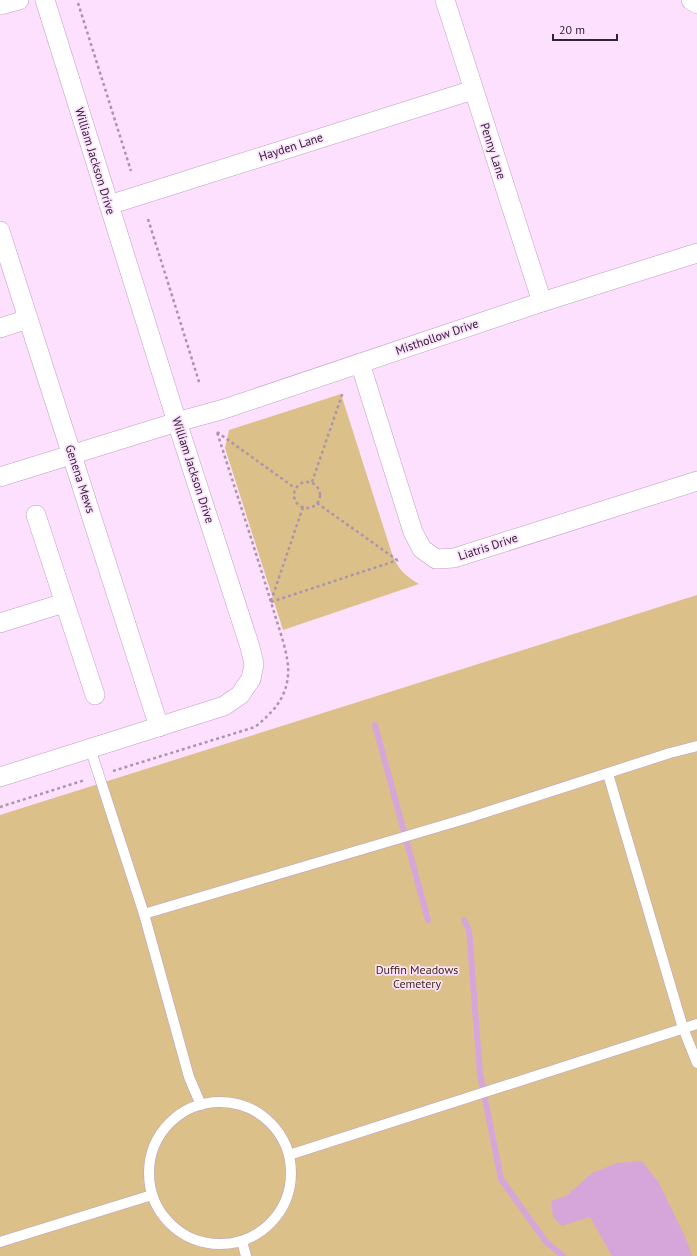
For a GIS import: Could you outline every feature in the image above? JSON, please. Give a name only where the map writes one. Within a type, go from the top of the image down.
[{"type":"street","points":[[0,5],[19,0]]},
{"type":"street","name":"William Jackson Drive","points":[[0,777],[224,706],[240,695],[250,679],[254,664],[244,627],[177,422],[44,0]]},
{"type":"street","name":"Penny Lane","points":[[445,0],[542,302]]},
{"type":"street","points":[[691,0],[697,4]]},
{"type":"street","name":"Hayden Lane","points":[[109,205],[473,90]]},
{"type":"street","name":"Genena Mews","points":[[0,231],[159,727]]},
{"type":"street","name":"Misthollow Drive","points":[[0,477],[177,422],[224,409],[542,302],[697,253]]},
{"type":"street","points":[[0,328],[28,319]]},
{"type":"street","name":"Liatris Drive","points":[[360,363],[412,532],[422,549],[436,559],[454,558],[697,481]]},
{"type":"street","points":[[36,515],[95,695]]},
{"type":"street","points":[[0,623],[64,603]]},
{"type":"lane","points":[[144,914],[468,818],[670,753],[697,746]]},
{"type":"lane","points":[[90,748],[144,914],[189,1077],[201,1105]]},
{"type":"lane","points":[[608,774],[683,1028],[697,1063]]},
{"type":"lane","points":[[289,1155],[697,1024]]},
{"type":"lane","points":[[224,1102],[246,1107],[265,1118],[280,1135],[289,1155],[291,1176],[287,1198],[277,1217],[261,1232],[242,1241],[220,1245],[198,1241],[178,1231],[162,1215],[152,1195],[148,1172],[152,1150],[164,1130],[180,1114],[201,1105],[224,1102]]},
{"type":"lane","points":[[0,1242],[152,1195]]},
{"type":"lane","points":[[242,1241],[246,1256]]},
{"type":"path","points":[[78,3],[131,171]]},
{"type":"path","points":[[148,219],[200,385]]},
{"type":"path","points":[[312,482],[343,392]]},
{"type":"path","points":[[0,807],[255,727],[272,712],[284,694],[289,674],[286,652],[216,431],[296,488]]},
{"type":"path","points":[[312,482],[319,491],[320,495],[317,503],[311,507],[303,507],[296,503],[294,496],[296,488],[301,483],[312,482]]},
{"type":"path","points":[[271,602],[398,560],[317,503]]},
{"type":"path","points":[[271,602],[303,507]]},
{"type":"green space","points":[[341,394],[392,554],[402,571],[419,584],[283,630],[225,448],[229,430]]},
{"type":"green space","name":"Duffin Meadows Cemetery","points":[[697,595],[697,1256],[0,1256],[0,815]]},
{"type":"shaded area","points":[[642,1161],[659,1183],[687,1241],[692,1256],[612,1256],[590,1217],[562,1226],[553,1217],[551,1201],[566,1196],[592,1173],[617,1163]]},
{"type":"waterway","points":[[375,725],[428,920]]},
{"type":"waterway","points":[[464,920],[469,930],[480,1074],[501,1179],[546,1242],[563,1256]]}]
